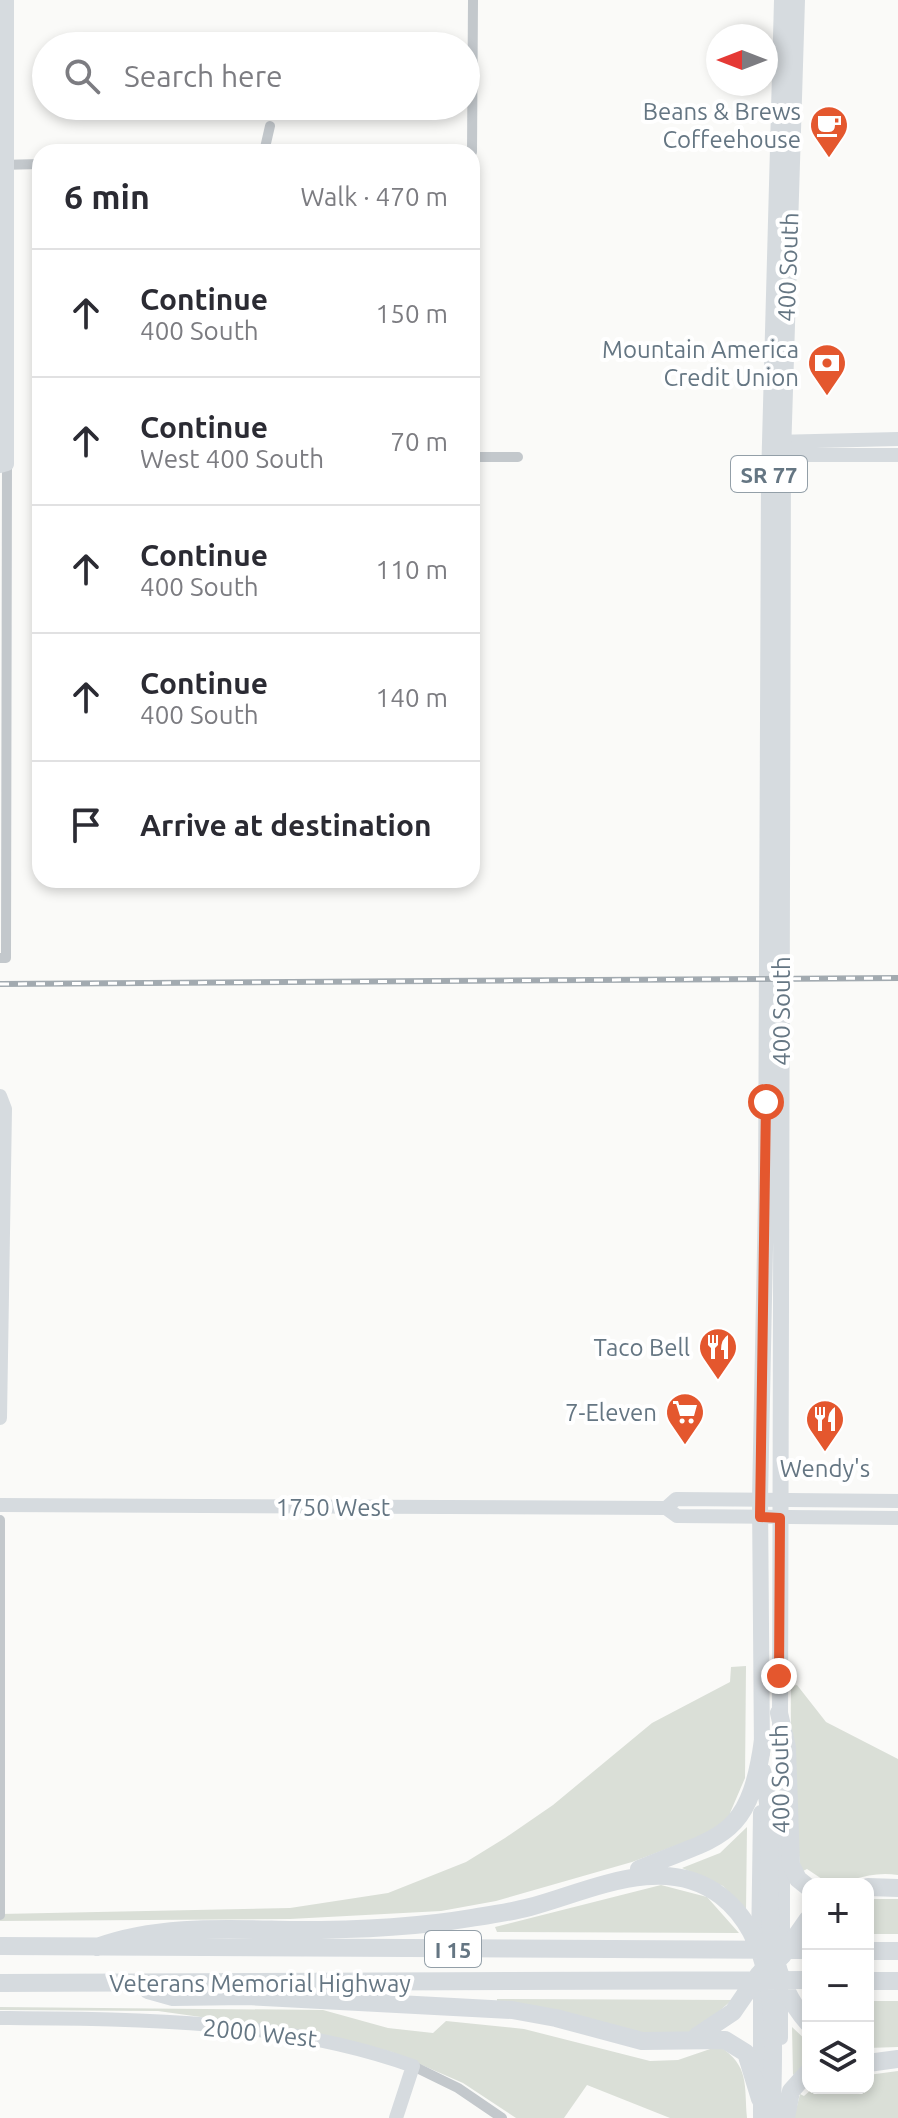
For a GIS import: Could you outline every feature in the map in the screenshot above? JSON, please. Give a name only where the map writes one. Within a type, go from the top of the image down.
[{"type":"highway","points":[[779,1713],[787,1747],[791,1865],[802,1882]]},
{"type":"highway","points":[[97,1947],[127,1938],[186,1930],[344,1930],[444,1922],[529,1907],[619,1880],[703,1847],[733,1824],[752,1789],[763,1740]]},
{"type":"highway","points":[[762,1771],[770,1802],[774,1962],[772,2118]]},
{"type":"highway","points":[[619,1880],[663,1875],[694,1881],[727,1901],[774,1962],[807,2022]]},
{"type":"highway","points":[[874,1887],[898,1888]]},
{"type":"highway","points":[[759,2033],[782,1907]]},
{"type":"highway","name":"Veterans Memorial Highway","points":[[0,1946],[802,1950]]},
{"type":"highway","points":[[874,1951],[898,1951]]},
{"type":"highway","points":[[683,2040],[714,2028],[739,2006],[774,1962]]},
{"type":"highway","name":"Veterans Memorial Highway","points":[[0,1983],[802,1980]]},
{"type":"highway","points":[[874,1981],[898,1981]]},
{"type":"highway","points":[[130,1984],[173,1997],[247,1996],[512,2010],[556,2018],[642,2041],[718,2038],[740,2046],[750,2061],[760,2109]]},
{"type":"highway","points":[[874,2054],[898,2056]]},
{"type":"highway","points":[[874,2062],[898,2056]]},
{"type":"highway","points":[[783,2118],[791,2091],[802,2079]]},
{"type":"main road","name":"400 South","points":[[782,0],[774,948],[782,1907]]},
{"type":"main road","name":"400 South","points":[[777,448],[797,0]]},
{"type":"main road","name":"400 South","points":[[762,1771],[762,1378],[774,1069]]},
{"type":"street","points":[[3,958],[3,285],[7,0]]},
{"type":"street","points":[[473,0],[473,32]]},
{"type":"street","points":[[472,120],[472,144]]},
{"type":"street","points":[[266,144],[270,126]]},
{"type":"street","points":[[4,164],[32,164]]},
{"type":"street","points":[[777,448],[898,439]]},
{"type":"street","points":[[777,448],[898,455]]},
{"type":"street","points":[[480,457],[518,457]]},
{"type":"street","points":[[0,1097],[5,1109],[0,1418]]},
{"type":"street","name":"1750 West","points":[[666,1508],[676,1499],[898,1501]]},
{"type":"street","name":"1750 West","points":[[0,1505],[666,1508],[677,1516],[898,1518]]},
{"type":"street","points":[[0,1520],[0,1915]]},
{"type":"street","points":[[774,1962],[783,2118]]},
{"type":"street","name":"2000 West","points":[[0,2018],[135,2021],[322,2039],[413,2066],[458,2088],[502,2118]]},
{"type":"street","points":[[759,2033],[760,2109]]},
{"type":"street","points":[[396,2118],[413,2066]]},
{"type":"shaded area","points":[[746,1666],[745,1778],[730,1813],[732,1815],[717,1830],[632,1862],[496,1901],[441,1911],[290,1919],[0,1921],[0,1914],[290,1908],[388,1893],[466,1862],[505,1838],[553,1805],[652,1723],[730,1682],[731,1667]]},
{"type":"shaded area","points":[[797,1685],[826,1722],[898,1759],[898,1875],[820,1878],[807,1869],[801,1872],[794,1803],[791,1686]]},
{"type":"shaded area","points":[[747,1827],[746,1911],[723,1886],[682,1868],[720,1853]]},
{"type":"shaded area","points":[[661,1885],[707,1897],[739,1933],[497,1932],[495,1927]]},
{"type":"shaded area","points":[[874,1899],[898,1899],[898,1934],[874,1934]]},
{"type":"shaded area","points":[[497,1999],[732,2000],[694,2033],[666,2037],[497,2005]]},
{"type":"shaded area","points":[[874,2001],[898,2001],[898,2047],[874,2048]]},
{"type":"shaded area","points":[[0,2007],[323,2010],[388,2028],[433,2033],[446,2021],[524,2029],[650,2061],[678,2060],[719,2046],[741,2069],[747,2118],[670,2118],[587,2085],[564,2118],[516,2118],[463,2083],[392,2052],[316,2033],[158,2011],[0,2010]]},
{"type":"shaded area","points":[[792,2027],[802,2036],[802,2069],[793,2075]]},
{"type":"shaded area","points":[[898,2071],[898,2118],[794,2118],[800,2094],[874,2094],[874,2074]]},
{"type":"railway","points":[[0,984],[898,978]]},
{"type":"place","name":"Beans & Brews Coffeehouse","points":[[829,159]]},
{"type":"place","name":"Mountain America Credit Union","points":[[827,397]]},
{"type":"place","name":"Taco Bell","points":[[718,1381]]},
{"type":"place","name":"7-Eleven","points":[[685,1446]]},
{"type":"place","name":"Wendy's","points":[[825,1453]]},
{"type":"route","points":[[766,1102],[760,1517],[780,1518],[779,1676]]}]
